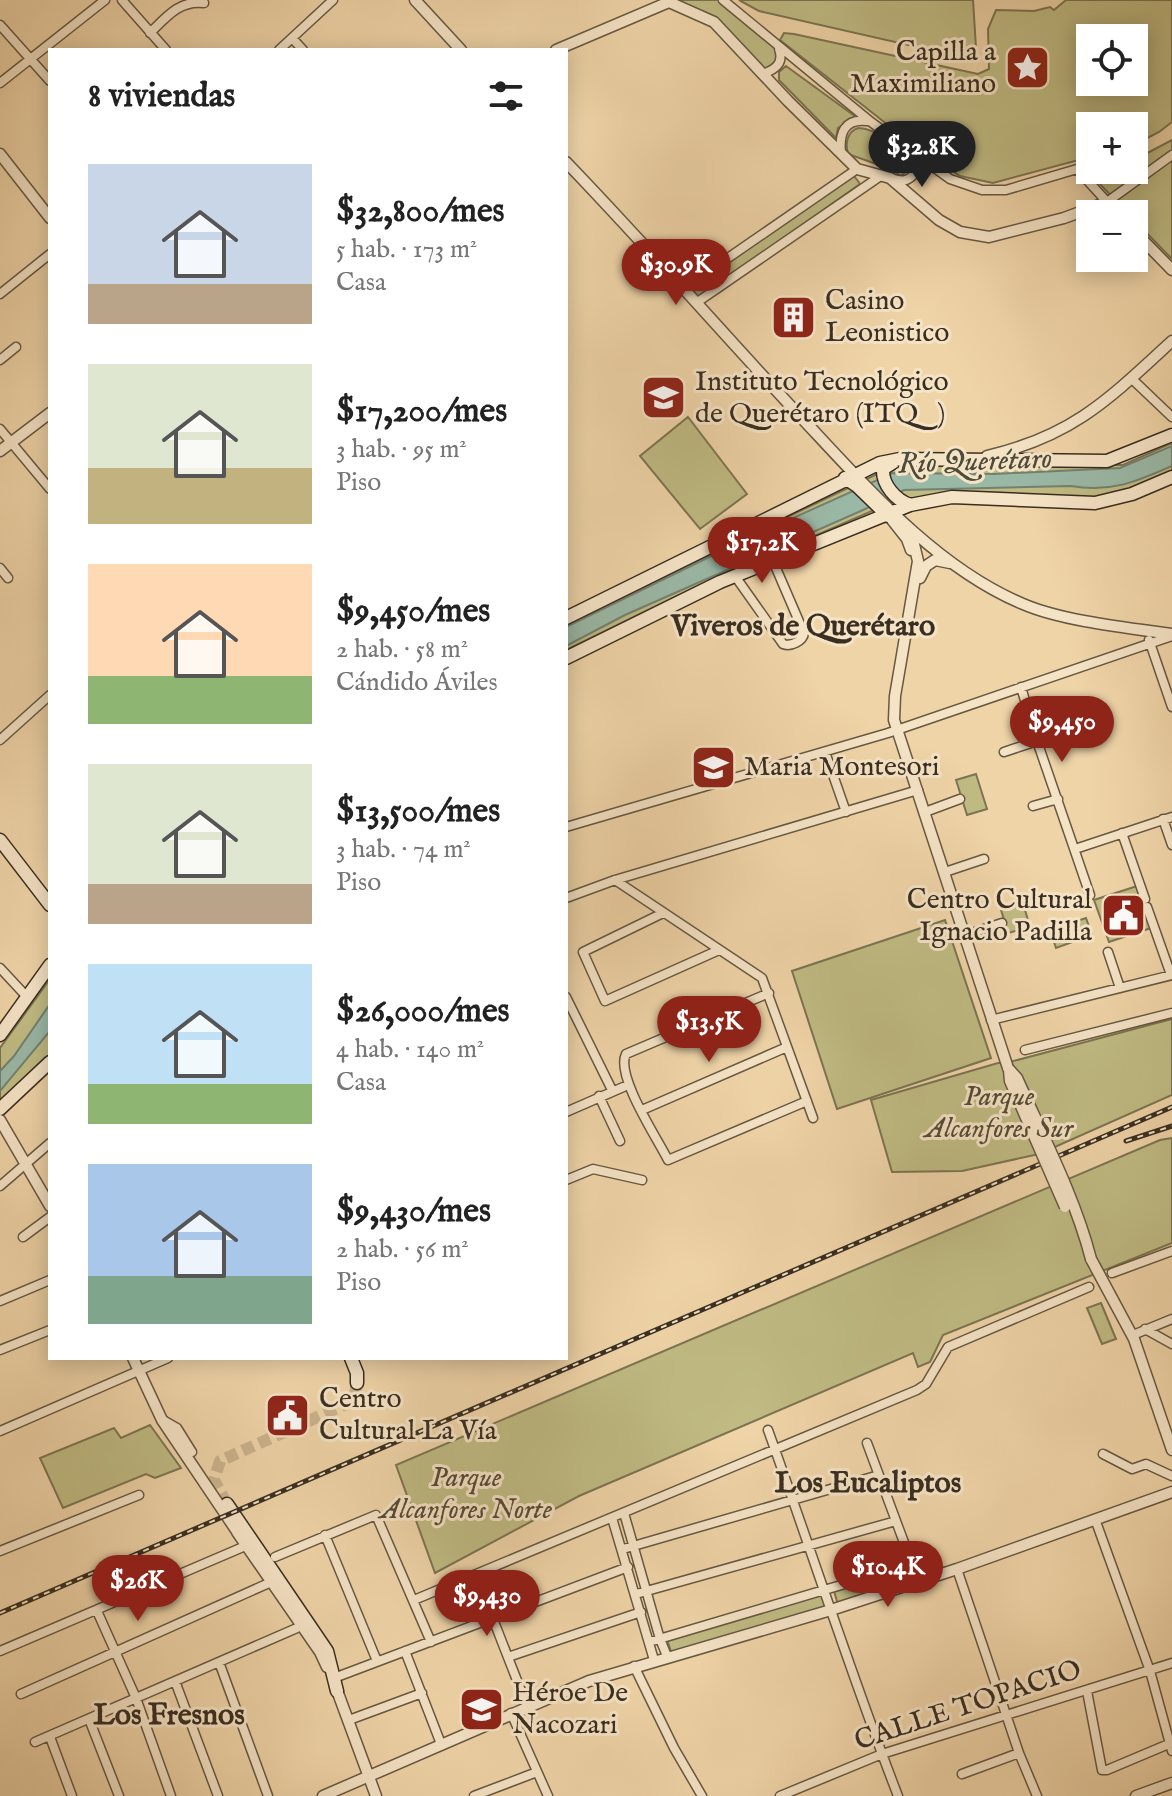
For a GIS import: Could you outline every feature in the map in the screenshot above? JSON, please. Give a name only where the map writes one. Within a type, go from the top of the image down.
[{"type":"main road","points":[[568,617],[855,480],[880,463],[900,459],[1107,461],[1172,435]]},
{"type":"main road","points":[[900,459],[883,469],[884,481],[896,496],[910,505]]},
{"type":"main road","points":[[568,657],[645,617],[887,511],[952,497],[1095,503],[1132,494],[1172,477]]},
{"type":"main road","points":[[855,480],[887,511]]},
{"type":"main road","points":[[2,847],[48,903]]},
{"type":"main road","points":[[0,1035],[48,968]]},
{"type":"main road","points":[[3,1103],[48,1064]]},
{"type":"main road","points":[[352,1360],[357,1383]]},
{"type":"main road","points":[[227,1504],[327,1651],[336,1684]]},
{"type":"street","points":[[0,83],[105,0]]},
{"type":"street","points":[[122,0],[164,48]]},
{"type":"street","points":[[281,48],[333,0]]},
{"type":"street","points":[[723,0],[871,122],[950,179],[982,190],[1006,190],[1077,169],[1105,200]]},
{"type":"street","points":[[560,48],[665,1],[714,22],[857,169],[902,181],[910,179],[916,172],[915,155]]},
{"type":"street","points":[[150,33],[184,2],[204,3]]},
{"type":"street","points":[[419,2],[459,48]]},
{"type":"street","points":[[0,25],[48,79]]},
{"type":"street","points":[[292,38],[301,48]]},
{"type":"street","points":[[763,74],[780,64],[782,56],[779,47]]},
{"type":"street","points":[[841,153],[841,134],[845,126],[853,121],[871,122]]},
{"type":"street","points":[[0,155],[48,215]]},
{"type":"street","points":[[1110,200],[1172,155]]},
{"type":"street","points":[[568,164],[855,480]]},
{"type":"street","points":[[683,289],[857,169]]},
{"type":"street","points":[[886,176],[939,220],[960,232],[989,237],[1076,214]]},
{"type":"street","points":[[696,303],[886,176]]},
{"type":"street","points":[[1064,218],[1076,218]]},
{"type":"street","points":[[1148,245],[1172,270]]},
{"type":"street","points":[[0,294],[48,256]]},
{"type":"street","points":[[969,461],[1035,444],[1061,431],[1099,407],[1172,341]]},
{"type":"street","points":[[0,360],[16,347]]},
{"type":"street","points":[[1131,378],[1172,417]]},
{"type":"street","points":[[0,451],[48,415]]},
{"type":"street","points":[[0,429],[48,487]]},
{"type":"street","points":[[887,511],[957,565],[1025,605],[1146,631],[1170,633]]},
{"type":"street","points":[[887,511],[907,539],[917,582]]},
{"type":"street","points":[[910,530],[918,555],[917,582],[895,696],[894,720],[966,935],[1010,1081],[1082,1244],[1133,1335],[1172,1450]]},
{"type":"street","points":[[917,582],[926,566],[935,560],[957,565]]},
{"type":"street","points":[[735,576],[783,644],[789,645],[801,640],[804,633],[773,561]]},
{"type":"street","points":[[0,568],[8,578]]},
{"type":"street","points":[[1146,631],[1172,707]]},
{"type":"street","points":[[568,826],[898,729],[1150,644],[1170,633]]},
{"type":"street","points":[[1021,687],[1090,895]]},
{"type":"street","points":[[0,740],[46,698]]},
{"type":"street","points":[[1004,752],[1037,741]]},
{"type":"street","points":[[825,752],[846,812]]},
{"type":"street","points":[[568,897],[615,880],[918,790]]},
{"type":"street","points":[[925,812],[960,799]]},
{"type":"street","points":[[1033,806],[1058,799]]},
{"type":"street","points":[[1075,849],[1168,818],[1172,845]]},
{"type":"street","points":[[991,1020],[1172,975],[1122,833]]},
{"type":"street","points":[[945,872],[984,859]]},
{"type":"street","points":[[615,880],[758,974],[769,993],[813,1118]]},
{"type":"street","points":[[663,913],[583,952],[605,1001],[719,950]]},
{"type":"street","points":[[966,935],[1002,923]]},
{"type":"street","points":[[1108,952],[1120,988]]},
{"type":"street","points":[[0,968],[28,998]]},
{"type":"street","points":[[769,993],[626,1054],[623,1057],[628,1085],[668,1160],[807,1101]]},
{"type":"street","points":[[568,1001],[612,1090]]},
{"type":"street","points":[[1025,1050],[1172,1013]]},
{"type":"street","points":[[568,1024],[577,1021]]},
{"type":"street","points":[[642,1110],[787,1047]]},
{"type":"street","points":[[568,1111],[628,1085]]},
{"type":"street","points":[[599,1096],[620,1141]]},
{"type":"street","points":[[0,1120],[48,1202]]},
{"type":"street","points":[[0,1186],[48,1145]]},
{"type":"street","points":[[568,1179],[593,1169],[642,1180]]},
{"type":"street","points":[[23,1237],[48,1218]]},
{"type":"street","points":[[1112,1273],[1172,1251]]},
{"type":"street","points":[[0,1301],[48,1281]]},
{"type":"street","points":[[414,1600],[917,1390],[926,1384],[948,1347],[1089,1287]]},
{"type":"street","points":[[1133,1335],[1172,1319]]},
{"type":"street","points":[[1145,1329],[1172,1344]]},
{"type":"street","points":[[0,1350],[48,1331]]},
{"type":"street","points":[[134,1360],[162,1420],[320,1652],[336,1684],[376,1796]]},
{"type":"street","points":[[0,1431],[164,1360]]},
{"type":"street","points":[[162,1420],[177,1428],[192,1452]]},
{"type":"street","points":[[768,1430],[898,1796]]},
{"type":"street","points":[[649,1642],[912,1564],[867,1443]]},
{"type":"street","points":[[1103,1454],[1132,1469],[1146,1464],[1172,1476]]},
{"type":"street","points":[[623,1549],[879,1475]]},
{"type":"street","points":[[323,1796],[527,1706],[634,1666],[831,1610],[957,1569],[1172,1492]]},
{"type":"street","points":[[0,1551],[139,1495]]},
{"type":"street","points":[[624,1513],[667,1656]]},
{"type":"street","points":[[275,1557],[376,1515],[431,1642]]},
{"type":"street","points":[[612,1518],[654,1660]]},
{"type":"street","points":[[1087,1691],[1102,1770],[1171,1746],[1150,1671],[1095,1519]]},
{"type":"street","points":[[636,1594],[896,1521]]},
{"type":"street","points":[[325,1535],[377,1661]]},
{"type":"street","points":[[0,1651],[243,1547]]},
{"type":"street","points":[[336,1684],[377,1661],[628,1567]]},
{"type":"street","points":[[957,1569],[1019,1753],[1037,1796]]},
{"type":"street","points":[[21,1694],[269,1583]]},
{"type":"street","points":[[97,1611],[136,1698],[171,1796]]},
{"type":"street","points":[[508,1657],[641,1612]]},
{"type":"street","points":[[493,1619],[527,1706]]},
{"type":"street","points":[[35,1742],[297,1628]]},
{"type":"street","points":[[405,1651],[441,1744]]},
{"type":"street","points":[[219,1662],[268,1796]]},
{"type":"street","name":"CALLE TOPACIO","points":[[780,1796],[882,1754],[1172,1663]]},
{"type":"street","points":[[634,1666],[674,1748],[702,1796]]},
{"type":"street","points":[[175,1681],[218,1796]]},
{"type":"street","points":[[349,1720],[422,1693]]},
{"type":"street","points":[[511,1713],[548,1796]]},
{"type":"street","points":[[89,1719],[119,1796]]},
{"type":"street","points":[[50,1737],[72,1796]]},
{"type":"street","points":[[962,1774],[1019,1753]]},
{"type":"street","points":[[474,1796],[537,1772]]},
{"type":"street","points":[[1136,1796],[1172,1783]]},
{"type":"green space","points":[[668,0],[723,0],[779,47],[782,56],[763,74],[726,33]]},
{"type":"green space","points":[[739,0],[973,0],[976,48],[961,57],[759,11]]},
{"type":"green space","points":[[1066,0],[1172,0],[1172,122],[1148,138],[1148,112],[1076,112],[1076,161],[993,183],[960,176],[912,144],[780,40],[784,33],[794,34],[978,74],[989,69],[988,29],[996,10],[1034,11],[1050,7],[1054,10]]},
{"type":"green space","points":[[786,66],[856,117],[838,128],[836,138],[779,80],[779,72]]},
{"type":"green space","points":[[858,128],[888,140],[912,164],[911,169],[900,176],[893,170],[848,154],[848,138]]},
{"type":"green space","points":[[1172,140],[1172,259],[1148,234],[1148,200],[1115,200],[1100,184],[1148,184],[1148,153]]},
{"type":"green space","points":[[852,173],[860,184],[696,300],[688,289]]},
{"type":"green space","points":[[688,417],[747,494],[700,529],[640,456]]},
{"type":"green space","points":[[1172,443],[1172,475],[1097,501],[955,493],[897,500],[677,596],[568,649],[568,622],[896,465],[1123,465]]},
{"type":"green space","points":[[976,774],[987,809],[967,815],[956,780]]},
{"type":"green space","points":[[1137,886],[1151,928],[1109,942],[1094,900]]},
{"type":"green space","points":[[1023,903],[1030,927],[1008,933],[1001,910]]},
{"type":"green space","points":[[1086,918],[1092,935],[1056,948],[1050,930]]},
{"type":"green space","points":[[945,920],[991,1058],[837,1109],[792,971]]},
{"type":"green space","points":[[48,982],[48,1058],[18,1089],[0,1100],[0,1048]]},
{"type":"green space","name":"Parque Alcanfores Sur","points":[[1172,1019],[1172,1095],[1039,1154],[962,1171],[892,1172],[871,1100],[998,1063]]},
{"type":"green space","name":"Parque Alcanfores Norte","points":[[1172,1138],[1172,1243],[943,1335],[930,1362],[918,1367],[913,1353],[579,1496],[435,1573],[396,1465],[1160,1140]]},
{"type":"green space","points":[[1101,1303],[1116,1339],[1102,1344],[1087,1308]]},
{"type":"green space","points":[[150,1425],[181,1468],[155,1478],[146,1474],[63,1508],[40,1458],[114,1428],[121,1438]]},
{"type":"green space","points":[[929,1562],[933,1573],[838,1605],[834,1591]]},
{"type":"green space","points":[[826,1593],[830,1608],[671,1652],[667,1639]]},
{"type":"shaded area","points":[[1172,446],[1172,466],[1111,487],[904,490],[625,615],[568,645],[568,626],[742,541],[893,473],[994,474],[1120,468]]},
{"type":"shaded area","points":[[48,1007],[48,1033],[0,1091],[0,1071]]},
{"type":"tunnel","points":[[227,1504],[214,1480],[220,1461],[344,1405],[355,1394],[357,1383]]},
{"type":"railway","points":[[0,1613],[1172,1107]]},
{"type":"railway","points":[[1126,1141],[1172,1126]]},
{"type":"place","name":"Capilla a Maximiliano","points":[[1027,68]]},
{"type":"place","name":"Casino Leonistico","points":[[794,317]]},
{"type":"place","name":"Instituto Tecnológico de Querétaro (ITQ)","points":[[664,398]]},
{"type":"place","name":"Maria Montesori","points":[[713,767]]},
{"type":"place","name":"Centro Cultural Ignacio Padilla","points":[[1123,916]]},
{"type":"place","name":"Centro Cultural La Vía","points":[[288,1415]]},
{"type":"place","name":"Héroe De Nacozari","points":[[481,1709]]},
{"type":"district","name":"Viveros de Querétaro","points":[[803,627]]},
{"type":"district","name":"Los Eucaliptos","points":[[868,1484]]},
{"type":"district","name":"Los Fresnos","points":[[169,1716]]},
{"type":"water label","name":"Río Querétaro","points":[[975,462]]}]
